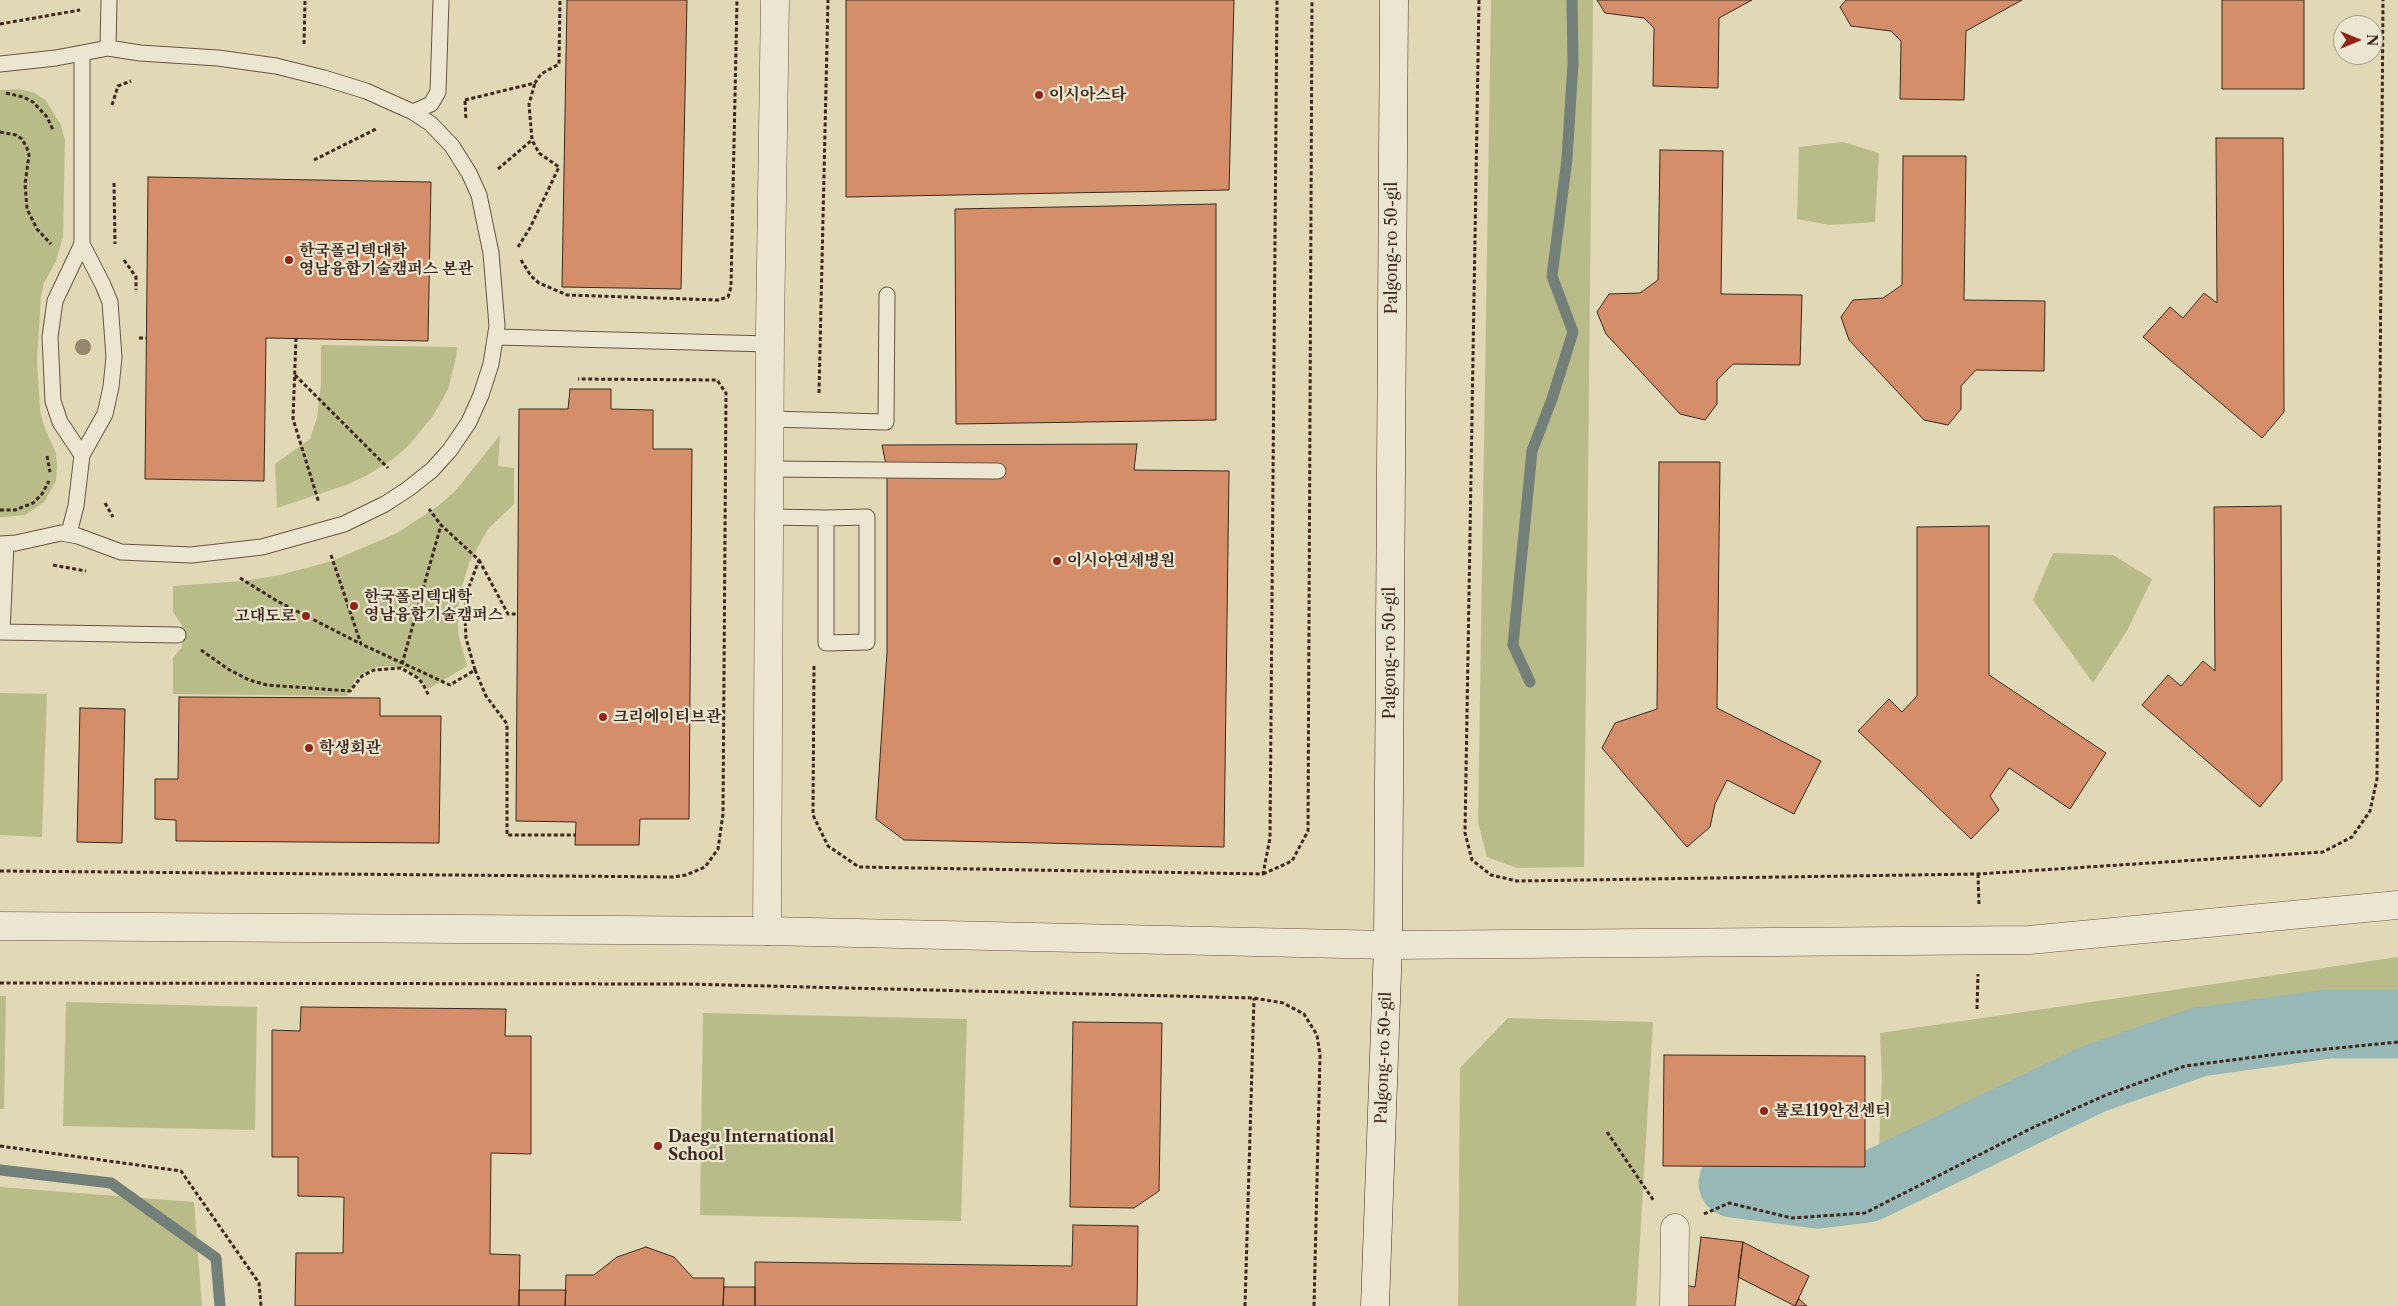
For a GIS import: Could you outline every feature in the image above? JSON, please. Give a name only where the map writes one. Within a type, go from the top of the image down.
[{"type":"street","points":[[767,931],[769,419],[774,0]]},
{"type":"street","name":"Palgong-ro 50-gil","points":[[1375,1306],[1388,945],[1394,0]]},
{"type":"street","points":[[0,926],[767,931],[1388,945],[2029,940],[2398,905]]},
{"type":"street","points":[[1674,1306],[1675,1228]]},
{"type":"lane","points":[[108,48],[109,0]]},
{"type":"lane","points":[[413,112],[431,104],[438,92],[441,0]]},
{"type":"lane","points":[[0,64],[108,48],[234,60],[303,72],[366,91],[413,112],[431,124],[452,146],[469,173],[479,195],[491,253],[495,287],[496,336],[491,364],[481,395],[460,437],[421,480],[374,510],[344,524],[279,544],[200,554],[171,555],[120,552],[69,533],[51,534],[3,544],[1,632],[178,635]]},
{"type":"lane","points":[[82,53],[82,244],[57,294],[50,336],[52,401],[60,422],[82,455]]},
{"type":"lane","points":[[69,533],[76,506],[82,455],[105,414],[111,387],[114,357],[110,302],[82,244]]},
{"type":"lane","points":[[769,419],[886,422],[887,295]]},
{"type":"lane","points":[[496,336],[770,344]]},
{"type":"lane","points":[[769,469],[998,471]]},
{"type":"lane","points":[[769,517],[867,517],[867,642],[826,643],[826,518]]},
{"type":"path","points":[[304,45],[305,0]]},
{"type":"path","points":[[518,248],[530,228],[559,167],[539,153],[532,140],[529,104],[535,83],[541,74],[559,64],[560,0]]},
{"type":"path","points":[[516,242],[521,258],[532,276],[548,288],[567,295],[718,300],[728,297],[731,287],[737,0]]},
{"type":"path","points":[[818,419],[828,0]]},
{"type":"path","points":[[1263,874],[1270,838],[1277,0]]},
{"type":"path","points":[[814,659],[814,815],[828,846],[858,867],[1263,874],[1292,862],[1308,832],[1312,0]]},
{"type":"path","points":[[1479,0],[1465,832],[1472,860],[1491,875],[1517,881],[1978,874],[2323,852],[2352,837],[2370,811],[2377,779],[2383,0]]},
{"type":"path","points":[[0,24],[77,12],[84,8]]},
{"type":"path","points":[[465,100],[535,83]]},
{"type":"path","points":[[465,92],[466,121],[469,126]]},
{"type":"path","points":[[0,93],[23,97],[33,102],[48,118],[54,134]]},
{"type":"path","points":[[314,160],[384,125]]},
{"type":"path","points":[[492,167],[494,172],[532,140]]},
{"type":"path","points":[[52,236],[52,245]]},
{"type":"path","points":[[296,338],[294,427],[319,504]]},
{"type":"path","points":[[294,375],[392,472]]},
{"type":"path","points":[[0,871],[673,877],[686,875],[706,867],[718,849],[722,821],[726,393],[717,380],[578,379]]},
{"type":"path","points":[[103,500],[110,515],[116,520]]},
{"type":"path","points":[[310,507],[327,502]]},
{"type":"path","points":[[427,506],[441,525],[479,560],[508,614],[518,614]]},
{"type":"path","points":[[401,668],[441,525]]},
{"type":"path","points":[[330,552],[361,644]]},
{"type":"path","points":[[479,560],[467,592],[466,638],[475,670],[486,696],[507,724],[507,835],[575,835]]},
{"type":"path","points":[[236,575],[277,601],[361,644],[450,685],[475,670]]},
{"type":"path","points":[[178,635],[228,669],[250,680],[267,685],[350,691],[354,683],[374,670],[401,668],[418,678],[424,684],[429,696]]},
{"type":"path","points":[[0,983],[684,984],[1254,998],[1284,1003],[1304,1014],[1316,1034],[1320,1055],[1314,1306]]},
{"type":"path","points":[[1246,1306],[1254,998]]},
{"type":"path","points":[[1607,1132],[1637,1177],[1675,1228],[1729,1204],[1792,1218],[1865,1213],[2034,1127],[2106,1095],[2185,1066],[2398,1042]]},
{"type":"path","points":[[0,1146],[181,1171],[259,1283],[261,1306]]},
{"type":"green space","points":[[1491,0],[1593,0],[1584,867],[1517,868],[1487,857],[1478,822]]},
{"type":"green space","points":[[20,89],[35,93],[46,101],[61,125],[65,140],[63,237],[56,261],[44,283],[41,296],[37,360],[40,410],[44,426],[56,453],[57,467],[56,481],[44,502],[25,515],[0,517],[0,90]]},
{"type":"green space","points":[[1843,142],[1879,153],[1875,222],[1830,225],[1797,219],[1799,147]]},
{"type":"green space","points":[[321,345],[457,347],[448,389],[433,416],[408,446],[393,459],[366,476],[346,485],[277,508],[275,464],[310,439],[317,418],[321,384]]},
{"type":"green space","points":[[500,435],[498,466],[514,468],[514,504],[488,529],[469,563],[459,597],[458,633],[467,666],[428,689],[424,682],[405,668],[387,666],[376,667],[357,677],[347,696],[173,694],[173,658],[182,647],[182,625],[173,612],[173,586],[244,581],[280,575],[332,561],[397,533],[437,507],[457,489]]},
{"type":"green space","points":[[2053,553],[2113,555],[2152,579],[2128,629],[2093,683],[2033,600]]},
{"type":"green space","points":[[0,693],[47,694],[42,837],[0,835]]},
{"type":"green space","points":[[2398,957],[2398,1008],[2322,998],[2105,1054],[1878,1168],[1882,1078],[1880,1033]]},
{"type":"green space","points":[[0,996],[6,996],[4,1109],[0,1109]]},
{"type":"green space","points":[[66,1002],[257,1007],[255,1130],[63,1126]]},
{"type":"green space","points":[[703,1013],[967,1019],[961,1221],[700,1215]]},
{"type":"green space","points":[[1508,1018],[1653,1022],[1636,1306],[1458,1306],[1460,1068]]},
{"type":"green space","points":[[0,1187],[194,1202],[202,1306],[0,1306]]},
{"type":"building","points":[[567,0],[687,0],[681,289],[562,287]]},
{"type":"building","name":"이시아스타","points":[[846,0],[1234,0],[1229,190],[846,197]]},
{"type":"building","points":[[1597,0],[1752,0],[1719,18],[1718,88],[1653,86],[1654,28],[1644,18],[1605,13]]},
{"type":"building","points":[[1846,0],[2022,0],[1966,31],[1964,100],[1900,99],[1901,41],[1891,31],[1851,26],[1840,7]]},
{"type":"building","points":[[2222,0],[2304,0],[2304,89],[2222,89]]},
{"type":"building","points":[[2216,138],[2283,138],[2284,412],[2262,438],[2143,337],[2170,307],[2183,318],[2204,293],[2217,303]]},
{"type":"building","points":[[1660,150],[1723,151],[1721,294],[1802,295],[1800,365],[1733,364],[1717,380],[1717,404],[1705,420],[1680,414],[1606,334],[1597,312],[1609,294],[1640,293],[1658,280]]},
{"type":"building","points":[[1903,156],[1966,156],[1964,300],[2045,301],[2044,371],[1976,370],[1961,386],[1961,409],[1948,425],[1924,420],[1849,340],[1841,317],[1853,300],[1883,298],[1902,285]]},
{"type":"building","name":"한국폴리텍대학 영남융합기술캠퍼스 본관","points":[[148,177],[431,182],[428,341],[266,338],[264,481],[145,479]]},
{"type":"building","points":[[1216,204],[1216,420],[956,424],[955,209]]},
{"type":"building","name":"크리에이티브관","points":[[570,389],[611,389],[611,409],[653,410],[653,449],[692,449],[689,819],[640,819],[639,845],[575,845],[576,822],[516,821],[519,409],[568,409]]},
{"type":"building","name":"이시아연세병원","points":[[1137,444],[1134,470],[1229,471],[1224,847],[904,840],[876,819],[887,652],[887,470],[882,445]]},
{"type":"building","points":[[1659,462],[1720,462],[1717,708],[1821,761],[1794,814],[1727,780],[1715,804],[1710,827],[1687,847],[1602,748],[1615,723],[1657,709]]},
{"type":"building","points":[[2281,506],[2282,780],[2260,807],[2142,705],[2168,675],[2181,686],[2203,661],[2215,671],[2214,507]]},
{"type":"building","points":[[1989,526],[1989,675],[2106,753],[2070,809],[2009,768],[1990,796],[1999,810],[1971,839],[1858,731],[1889,699],[1902,712],[1917,696],[1917,527]]},
{"type":"building","name":"학생회관","points":[[179,697],[380,698],[380,716],[441,716],[439,843],[176,841],[176,820],[155,819],[155,779],[178,779]]},
{"type":"building","points":[[80,708],[125,709],[122,843],[77,842]]},
{"type":"building","points":[[301,1007],[506,1009],[505,1036],[531,1036],[531,1154],[491,1153],[490,1254],[520,1255],[519,1306],[295,1306],[296,1253],[343,1253],[344,1197],[298,1196],[298,1157],[272,1157],[272,1030],[300,1031]]},
{"type":"building","points":[[1073,1022],[1162,1023],[1159,1191],[1134,1208],[1070,1207]]},
{"type":"building","name":"불로119안전센터","points":[[1664,1055],[1865,1056],[1865,1167],[1663,1166]]},
{"type":"building","points":[[1073,1225],[1138,1226],[1137,1306],[755,1306],[755,1262],[1072,1266]]},
{"type":"building","points":[[1701,1237],[1743,1242],[1735,1306],[1680,1306],[1684,1285],[1695,1287]]},
{"type":"building","points":[[1743,1242],[1809,1276],[1795,1306],[1738,1277]]},
{"type":"building","points":[[646,1247],[674,1257],[693,1278],[724,1278],[723,1306],[565,1306],[566,1275],[594,1275],[617,1257]]},
{"type":"building","points":[[724,1287],[755,1287],[755,1306],[723,1306]]},
{"type":"building","points":[[519,1290],[566,1290],[565,1306],[519,1306]]},
{"type":"building","points":[[1799,1299],[1807,1306],[1795,1306]]},
{"type":"waterway","points":[[1530,682],[1513,645],[1532,451],[1552,399],[1573,332],[1552,276],[1567,159],[1573,63],[1572,0]]},
{"type":"waterway","points":[[1733,1183],[1818,1194],[1867,1188],[2093,1079],[2199,1042],[2328,1024],[2398,1024]]},
{"type":"waterway","points":[[0,1170],[111,1183],[216,1258],[220,1306]]},
{"type":"place","name":"이시아스타","points":[[1039,95]]},
{"type":"place","name":"한국폴리텍대학 영남융합기술캠퍼스 본관","points":[[289,260]]},
{"type":"place","name":"이시아연세병원","points":[[1057,561]]},
{"type":"place","name":"한국폴리텍대학 영남융합기술캠퍼스","points":[[354,606]]},
{"type":"place","name":"고대도로","points":[[306,616]]},
{"type":"place","name":"크리에이티브관","points":[[603,717]]},
{"type":"place","name":"학생회관","points":[[309,748]]},
{"type":"place","name":"불로119안전센터","points":[[1764,1111]]},
{"type":"place","name":"Daegu International School","points":[[658,1146]]}]
